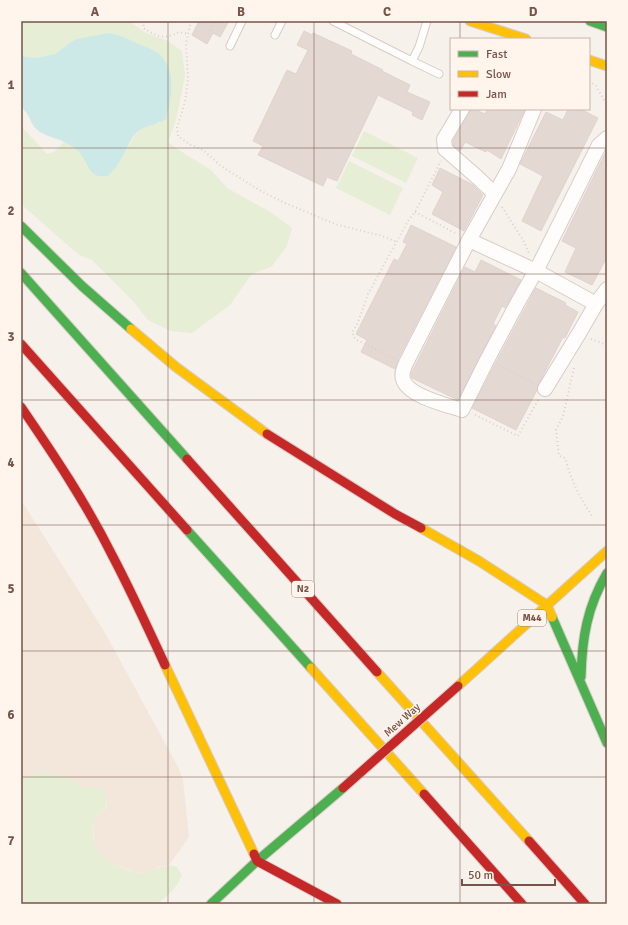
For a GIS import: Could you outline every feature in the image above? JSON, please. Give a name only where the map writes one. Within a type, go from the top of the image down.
[{"type":"main road","points":[[470,21],[490,33],[520,38]]},
{"type":"main road","points":[[590,21],[607,27]]},
{"type":"main road","points":[[590,62],[607,66]]},
{"type":"main road","points":[[21,226],[82,286],[176,367],[260,429],[395,514],[480,562],[547,605],[607,743]]},
{"type":"main road","name":"N2","points":[[21,273],[585,904]]},
{"type":"main road","points":[[21,344],[522,904]]},
{"type":"main road","points":[[21,406],[54,455],[112,554],[137,604],[257,861],[337,904]]},
{"type":"main road","name":"Mew Way","points":[[211,904],[257,861],[343,788],[458,686],[607,551]]},
{"type":"main road","points":[[581,685],[581,662],[586,620],[592,601],[607,573]]},
{"type":"street","points":[[461,110],[444,139],[444,147],[495,194]]},
{"type":"street","points":[[534,110],[509,168],[469,240],[402,373],[402,378],[410,389],[433,400],[462,410],[487,360],[536,271],[599,145],[607,138]]},
{"type":"street","points":[[469,240],[536,271],[596,304]]},
{"type":"street","points":[[545,388],[596,304],[607,289]]},
{"type":"lane","points":[[230,46],[242,21]]},
{"type":"lane","points":[[275,34],[282,21]]},
{"type":"lane","points":[[333,21],[438,74]]},
{"type":"lane","points":[[412,60],[419,47],[427,21]]},
{"type":"path","points":[[144,21],[144,28],[156,35],[168,37],[179,32],[188,34]]},
{"type":"path","points":[[191,21],[186,43],[188,79],[185,102],[177,128],[178,136],[189,144],[203,150],[221,166],[259,190],[285,203],[335,224],[382,236],[397,242]]},
{"type":"path","points":[[208,34],[215,21]]},
{"type":"path","points":[[590,82],[596,86],[607,105]]},
{"type":"path","points":[[406,363],[355,339],[352,332],[357,325],[368,294],[408,221],[415,212],[441,161],[449,153]]},
{"type":"path","points":[[495,194],[523,240],[536,271]]},
{"type":"path","points":[[415,212],[469,240]]},
{"type":"path","points":[[578,335],[607,345]]},
{"type":"path","points":[[462,410],[478,416],[518,436],[545,388],[487,360]]},
{"type":"path","points":[[575,364],[563,416],[556,430],[556,437],[559,456],[565,458],[572,482],[593,517]]},
{"type":"shaded area","points":[[21,500],[104,631],[178,767],[183,780],[189,837],[169,865],[160,866],[152,871],[143,873],[134,872],[107,861],[100,855],[95,847],[93,821],[106,808],[107,800],[97,787],[83,787],[71,779],[49,772],[35,773],[21,780]]},
{"type":"green space","points":[[21,21],[129,21],[146,33],[168,41],[182,51],[185,76],[176,120],[168,142],[211,170],[227,188],[272,213],[292,228],[287,246],[272,266],[251,275],[230,305],[192,333],[171,331],[148,320],[133,301],[92,260],[79,255],[21,204],[21,126],[47,154],[54,152],[65,141],[81,153],[91,170],[108,176],[123,156],[136,133],[147,125],[160,123],[162,57],[157,53],[121,36],[109,33],[71,42],[55,54],[36,58],[21,56]]},
{"type":"green space","points":[[364,131],[418,158],[406,183],[352,156]]},
{"type":"green space","points":[[349,161],[403,188],[390,215],[336,188]]},
{"type":"green space","points":[[49,772],[71,779],[83,787],[97,787],[105,791],[106,805],[94,820],[93,833],[95,845],[101,855],[111,863],[133,872],[142,873],[152,871],[162,866],[177,867],[182,875],[177,884],[165,898],[157,904],[21,904],[21,780],[35,773]]},
{"type":"water","points":[[109,33],[125,38],[160,55],[170,71],[172,87],[166,119],[137,132],[114,169],[108,176],[101,176],[96,175],[89,169],[82,155],[74,148],[42,133],[34,127],[20,101],[21,56],[36,58],[55,54],[77,39]]},
{"type":"building","points":[[199,21],[229,21],[220,37],[213,33],[207,44],[192,35]]},
{"type":"building","points":[[304,31],[312,35],[313,33],[352,51],[351,54],[410,85],[407,92],[430,102],[422,120],[412,115],[413,112],[378,95],[337,181],[327,177],[323,186],[258,155],[263,146],[253,141],[287,70],[296,74],[308,50],[297,45]]},
{"type":"building","points":[[470,110],[476,110],[485,114],[487,110],[525,110],[501,159],[487,150],[486,152],[465,142],[460,151],[453,145],[453,141]]},
{"type":"building","points":[[568,110],[582,110],[598,118],[541,231],[522,221],[543,176],[520,164],[546,112],[563,120]]},
{"type":"building","points":[[607,149],[607,257],[592,285],[565,272],[576,248],[562,241]]},
{"type":"building","points":[[440,168],[473,185],[483,195],[464,231],[432,214],[443,192],[432,185]]},
{"type":"building","points":[[411,225],[456,247],[398,359],[395,369],[361,352],[367,340],[356,334],[394,259],[398,261],[407,244],[403,242]]},
{"type":"building","points":[[481,260],[521,280],[505,308],[502,306],[493,324],[496,326],[458,400],[412,378],[411,374],[465,267],[475,272]]},
{"type":"building","points":[[536,288],[566,303],[565,305],[578,312],[565,338],[563,337],[516,430],[472,408]]},
{"type":"traffic: fast","points":[[590,21],[607,27]]},
{"type":"traffic: fast","points":[[21,226],[82,286],[131,329]]},
{"type":"traffic: fast","points":[[21,273],[187,459]]},
{"type":"traffic: fast","points":[[187,530],[311,668]]},
{"type":"traffic: fast","points":[[581,677],[584,636],[587,623],[595,598],[607,573]]},
{"type":"traffic: fast","points":[[552,617],[607,743]]},
{"type":"traffic: fast","points":[[211,904],[257,861],[343,788]]},
{"type":"traffic: slow","points":[[470,21],[523,38]]},
{"type":"traffic: slow","points":[[590,60],[607,66]]},
{"type":"traffic: slow","points":[[131,329],[176,367],[267,434]]},
{"type":"traffic: slow","points":[[421,528],[479,561],[547,605],[552,617]]},
{"type":"traffic: slow","points":[[458,686],[607,551]]},
{"type":"traffic: slow","points":[[165,665],[254,854]]},
{"type":"traffic: slow","points":[[311,668],[424,794]]},
{"type":"traffic: slow","points":[[377,672],[529,841]]},
{"type":"traffic: jam","points":[[21,344],[187,530]]},
{"type":"traffic: jam","points":[[21,407],[57,461],[102,536],[126,582],[165,665]]},
{"type":"traffic: jam","points":[[267,434],[395,514],[421,528]]},
{"type":"traffic: jam","points":[[187,459],[377,672]]},
{"type":"traffic: jam","points":[[343,788],[458,686]]},
{"type":"traffic: jam","points":[[424,794],[522,904]]},
{"type":"traffic: jam","points":[[529,841],[585,904]]},
{"type":"traffic: jam","points":[[254,854],[257,861],[337,904]]}]
